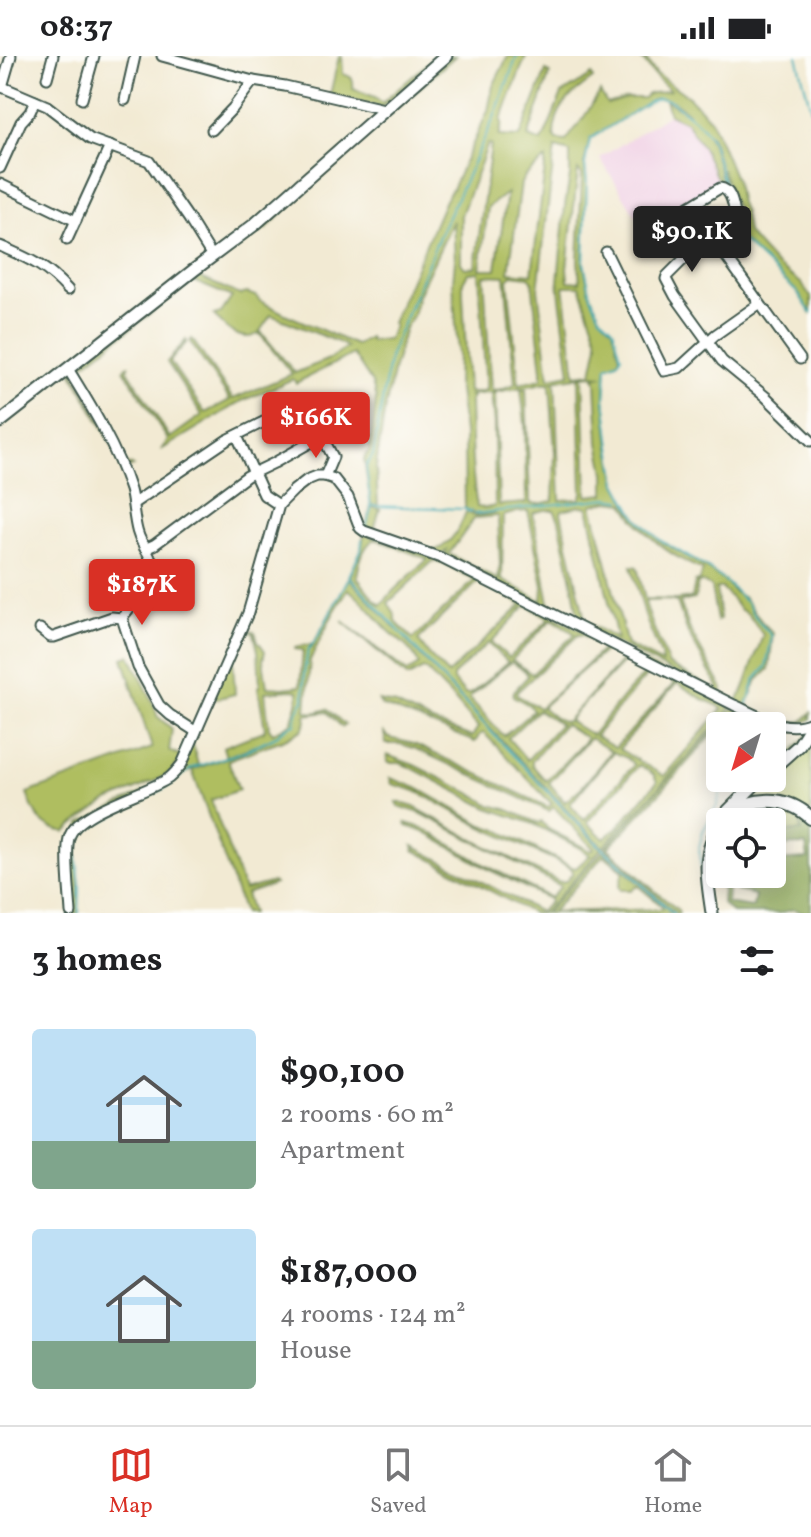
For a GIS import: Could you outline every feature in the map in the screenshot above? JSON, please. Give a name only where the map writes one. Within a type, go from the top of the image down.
[{"type":"highway","points":[[739,808],[774,800],[798,808],[811,818]]},
{"type":"main road","points":[[0,422],[254,225],[446,56]]},
{"type":"main road","points":[[786,757],[799,745],[811,724]]},
{"type":"main road","points":[[732,808],[746,792]]},
{"type":"main road","points":[[709,888],[712,913]]},
{"type":"street","points":[[11,56],[1,86],[58,113],[90,139],[149,161],[212,256]]},
{"type":"street","points":[[47,78],[53,56]]},
{"type":"street","points":[[82,99],[94,56]]},
{"type":"street","points":[[125,100],[135,56]]},
{"type":"street","points":[[162,56],[253,81],[384,109]]},
{"type":"street","points":[[212,130],[253,81]]},
{"type":"street","points":[[0,168],[21,122],[35,101]]},
{"type":"street","points":[[67,240],[110,146]]},
{"type":"street","points":[[0,184],[76,221]]},
{"type":"street","points":[[669,219],[720,188],[724,188],[731,198],[735,214],[726,226],[682,261],[666,279],[708,342],[730,368],[766,397],[811,441]]},
{"type":"street","points":[[712,237],[800,359]]},
{"type":"street","points":[[0,246],[33,260],[68,290]]},
{"type":"street","points":[[606,252],[664,371],[679,368],[715,335],[759,304]]},
{"type":"street","points":[[68,369],[119,461],[134,503],[137,532],[153,564],[154,575],[150,586],[122,618]]},
{"type":"street","points":[[134,503],[227,440],[304,402],[333,457],[325,476]]},
{"type":"street","points":[[237,436],[264,495],[279,505]]},
{"type":"street","points":[[142,545],[147,548],[154,545],[255,472],[322,436]]},
{"type":"street","points":[[71,913],[68,850],[72,830],[110,805],[171,777],[182,764],[248,613],[279,505],[307,480],[317,476],[334,479],[348,497],[364,531],[441,558],[764,718],[791,726],[811,724]]},
{"type":"street","points":[[40,629],[54,637],[112,617],[122,618]]},
{"type":"street","points":[[122,618],[138,667],[159,705],[195,731]]},
{"type":"shaded area","points":[[669,114],[686,122],[704,150],[720,185],[645,231],[600,158]]},
{"type":"green space","points":[[339,56],[342,56],[343,74],[352,79],[353,89],[382,103],[436,56],[443,56],[382,107],[330,95]]},
{"type":"green space","points":[[450,56],[455,56],[266,229],[238,244],[200,272],[201,278],[240,295],[247,293],[256,296],[285,314],[356,345],[369,337],[370,341],[388,339],[445,200],[488,111],[493,86],[508,56],[526,56],[501,120],[499,136],[519,137],[546,71],[550,73],[528,137],[542,142],[562,94],[592,75],[593,79],[571,96],[557,117],[554,136],[557,140],[566,141],[600,92],[607,104],[670,90],[639,56],[643,56],[657,74],[689,97],[711,120],[736,181],[747,233],[775,264],[801,283],[811,297],[811,313],[798,293],[738,237],[736,209],[722,169],[724,183],[712,138],[707,133],[723,184],[720,185],[704,150],[686,122],[669,114],[665,100],[689,114],[681,107],[669,100],[654,99],[590,139],[584,164],[587,182],[583,263],[591,296],[600,316],[613,329],[620,356],[617,362],[607,366],[605,398],[617,483],[631,510],[660,541],[727,583],[773,633],[769,669],[756,682],[747,705],[758,712],[754,712],[447,558],[447,550],[436,555],[365,530],[371,507],[380,509],[374,530],[432,551],[449,541],[466,512],[475,516],[495,513],[475,514],[465,508],[464,433],[457,383],[453,221],[418,295],[394,368],[376,467],[378,506],[371,505],[364,459],[369,450],[376,398],[372,383],[353,354],[296,383],[293,379],[242,401],[161,450],[168,440],[124,369],[126,366],[129,365],[127,369],[170,438],[202,415],[167,362],[186,340],[171,363],[205,413],[230,400],[190,342],[192,339],[233,399],[292,374],[259,333],[240,336],[214,315],[221,313],[232,297],[193,281],[74,372],[124,463],[133,466],[125,467],[70,369],[271,214]],"holes":[[[488,144],[491,145],[475,267],[465,268],[461,263],[461,215]],[[555,148],[570,152],[558,282],[570,374],[549,378],[538,289]],[[546,159],[532,274],[509,272],[521,183]],[[578,170],[582,175],[580,282],[568,281]],[[507,193],[496,269],[480,269],[488,207]],[[479,272],[486,390],[477,392],[468,392],[463,282],[468,273]],[[484,275],[505,276],[515,384],[498,390],[491,389]],[[512,275],[532,280],[542,379],[519,384],[508,279]],[[564,286],[580,286],[598,344],[592,373],[575,375]],[[271,315],[347,347],[329,359],[295,373],[260,331]],[[592,375],[603,376],[594,377],[605,494],[587,496],[583,378],[579,378],[582,493],[580,499],[560,500],[555,381]],[[552,382],[548,383],[555,453],[553,501],[530,503],[526,388],[521,389],[525,424],[526,503],[499,505],[495,394],[491,394],[495,506],[477,507],[472,454],[472,396],[468,395]],[[609,501],[624,503],[658,543],[703,570],[699,581],[695,582],[692,598],[645,599],[637,567],[631,566],[662,663],[627,645],[592,505]],[[588,507],[617,639],[585,620],[562,510]],[[554,510],[559,520],[578,618],[549,603],[533,513]],[[528,511],[543,586],[542,601],[502,580],[503,516]],[[498,516],[498,580],[449,554],[474,519]],[[698,583],[711,587],[717,621],[720,619],[716,588],[722,588],[748,614],[763,635],[737,701],[722,695],[723,689],[690,630],[680,602],[695,599]],[[645,601],[677,602],[688,633],[718,687],[717,691],[669,665]]]},
{"type":"green space","points":[[364,534],[441,559],[731,707],[727,712],[719,712],[722,709],[719,706],[677,683],[619,749],[664,776],[706,727],[706,735],[603,847],[405,639],[601,849],[544,913],[532,913],[414,850],[413,846],[540,912],[550,902],[549,899],[406,823],[423,828],[487,866],[551,898],[561,886],[420,813],[398,806],[397,802],[414,807],[560,882],[566,881],[572,874],[568,866],[482,827],[416,791],[392,784],[390,778],[417,788],[483,825],[572,867],[576,868],[590,855],[534,824],[488,808],[412,768],[400,763],[388,763],[387,755],[414,765],[490,805],[542,822],[548,829],[591,851],[594,849],[554,807],[549,811],[414,748],[386,744],[384,733],[389,738],[414,744],[548,807],[552,804],[484,733],[475,742],[382,706],[379,701],[394,704],[472,737],[478,727],[426,670],[408,677],[342,621],[407,672],[419,665],[410,651],[348,589],[310,660],[306,711],[314,713],[327,709],[345,725],[342,727],[327,712],[305,715],[302,730],[228,760],[239,790],[211,800],[244,890],[275,884],[246,894],[252,913],[244,913],[192,770],[239,753],[272,739],[226,757],[223,747],[265,729],[258,687],[258,651],[254,634],[250,631],[233,659],[235,694],[211,700],[245,625],[255,632],[265,651],[263,660],[267,687],[300,686],[303,650],[295,647],[312,644],[308,651],[313,645],[349,578],[397,630],[350,576],[361,551]],"holes":[[[378,540],[428,559],[381,605],[357,577],[369,543]],[[433,561],[475,580],[413,639],[397,623],[388,603]],[[479,581],[522,605],[448,674],[418,640]],[[525,606],[549,619],[509,658],[491,642]],[[552,619],[575,634],[532,674],[512,660]],[[578,635],[603,647],[540,708],[517,695]],[[488,643],[508,662],[469,694],[465,694],[453,676]],[[608,648],[625,657],[567,721],[555,718],[543,708]],[[627,658],[649,669],[592,735],[569,721]],[[511,662],[528,676],[513,696],[533,711],[504,736],[470,699]],[[651,670],[675,683],[615,748],[595,736]],[[298,691],[292,722],[273,733],[269,728],[265,692]],[[538,710],[560,724],[527,760],[508,738]],[[564,724],[586,738],[546,781],[532,761]],[[590,738],[611,751],[582,787],[565,802],[549,783]],[[613,752],[634,765],[584,820],[570,804]],[[639,765],[654,775],[657,782],[604,839],[587,822]]]},
{"type":"green space","points":[[130,655],[157,716],[172,729],[169,751],[183,756],[171,772],[106,802],[66,832],[51,828],[36,814],[27,793],[152,748],[123,658]]},
{"type":"green space","points":[[811,713],[811,719],[793,724],[786,721],[803,721]]},
{"type":"green space","points":[[811,732],[811,813],[741,804],[753,792],[786,792],[786,758]]},
{"type":"green space","points":[[706,738],[608,848],[679,913],[675,913],[605,848]]},
{"type":"green space","points":[[192,742],[198,765],[79,834],[76,854],[79,913],[72,913],[69,848],[81,824],[171,778]]},
{"type":"green space","points":[[781,804],[811,821],[811,913],[794,909],[780,913],[733,913],[723,905],[721,888],[727,888],[727,903],[753,907],[755,895],[737,891],[738,888],[786,888],[786,860],[808,859],[806,845],[786,846],[786,832],[802,831],[799,820],[786,814],[786,808],[749,808]]},
{"type":"green space","points":[[786,814],[799,819],[802,831],[786,832]]},
{"type":"green space","points":[[603,851],[672,913],[546,913]],"holes":[[[604,855],[623,871],[621,890],[638,886],[662,909],[552,912]]]},
{"type":"waterway","points":[[366,527],[371,509],[366,466],[373,455],[390,355],[440,234],[493,120],[517,56]]},
{"type":"waterway","points":[[797,56],[811,109]]},
{"type":"waterway","points":[[724,183],[711,139],[701,125],[670,100],[659,98],[649,102],[590,139],[585,164],[584,263],[591,296],[600,316],[613,328],[621,356],[617,362],[607,366],[605,398],[617,483],[641,522],[660,540],[727,583],[748,604],[772,636],[766,667],[755,680],[747,706]]},
{"type":"waterway","points":[[735,223],[738,237],[798,293],[811,313]]},
{"type":"waterway","points":[[474,514],[608,498],[621,500]]},
{"type":"waterway","points":[[373,506],[465,509],[471,512]]},
{"type":"waterway","points":[[362,539],[361,550],[349,576],[599,845],[673,913]]},
{"type":"waterway","points":[[79,913],[80,884],[76,854],[80,834],[171,784],[192,768],[242,752],[295,724],[304,700],[308,650],[348,579]]},
{"type":"waterway","points":[[702,876],[699,848],[703,831],[721,792]]}]
